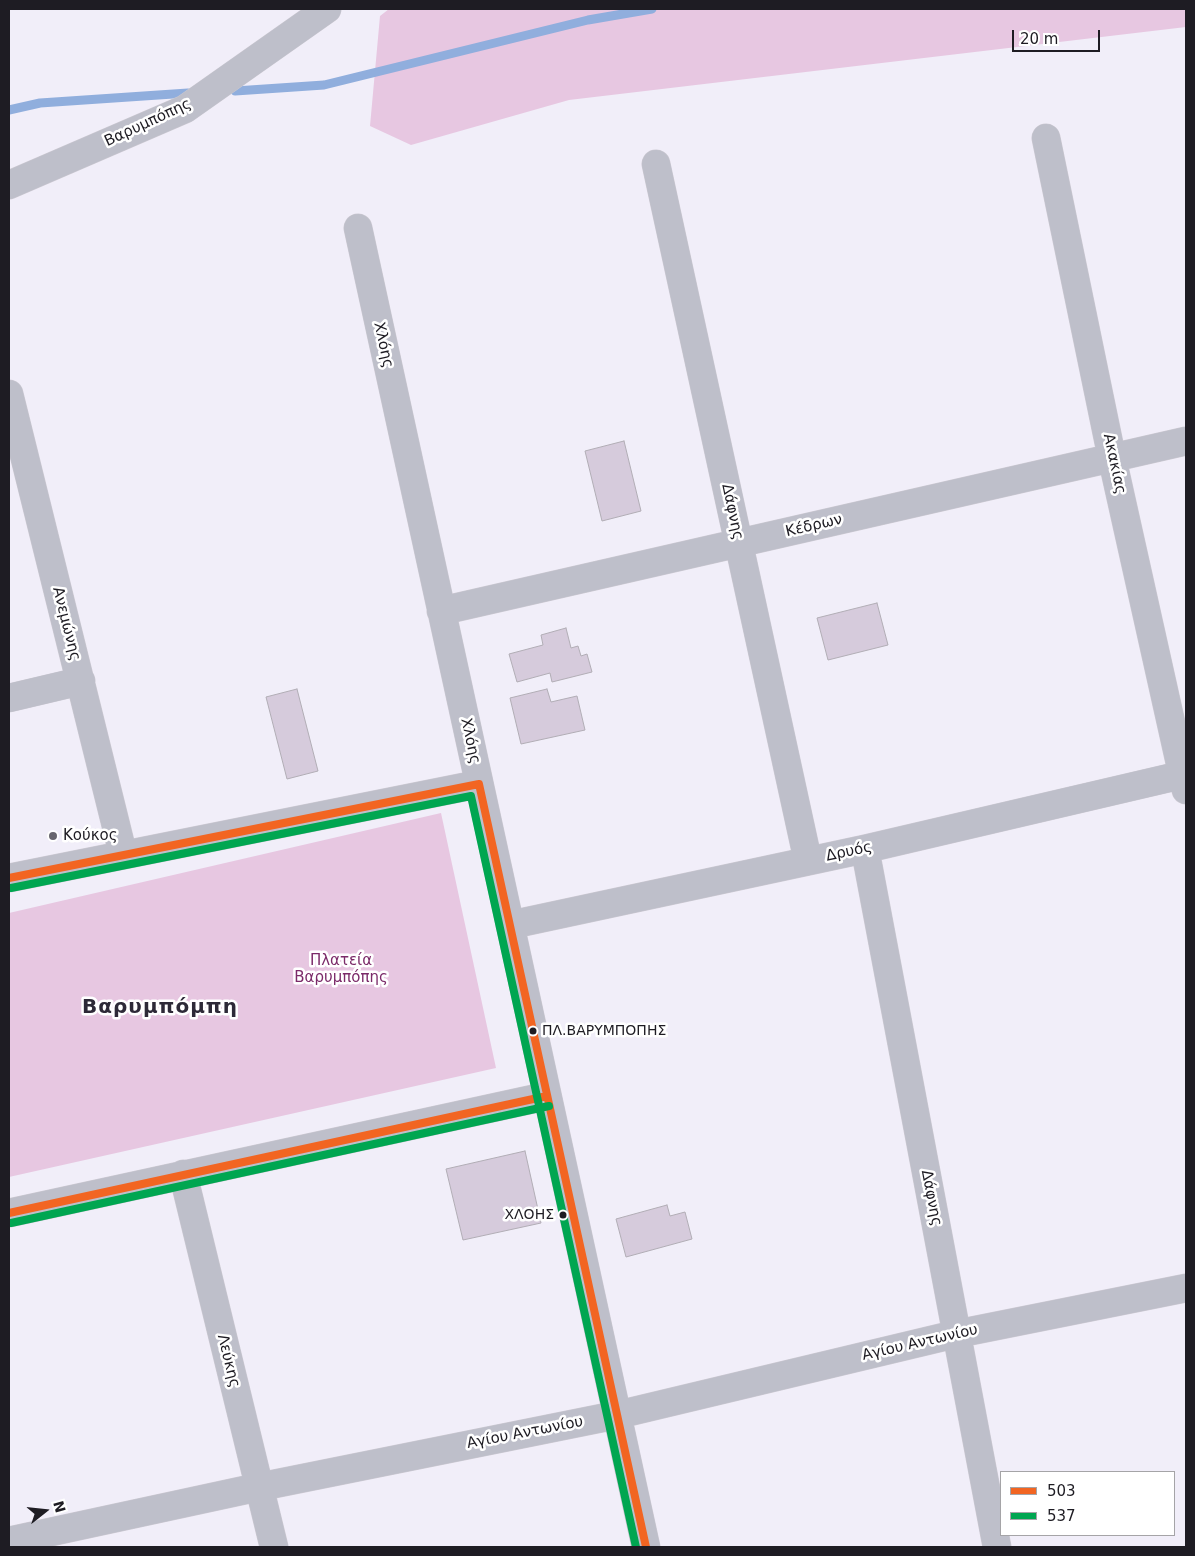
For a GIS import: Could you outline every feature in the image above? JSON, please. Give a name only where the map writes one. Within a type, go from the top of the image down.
[{"type":"street","name":"Βαρυμπόπης","points":[[9,185],[185,109],[327,9]]},
{"type":"street","name":"Ακακίας","points":[[1046,138],[1112,458],[1185,780]]},
{"type":"street","name":"Δάφνης","points":[[656,164],[808,861]]},
{"type":"street","name":"Χλόης","points":[[358,228],[646,1547]]},
{"type":"street","name":"Ανεμώνης","points":[[9,394],[123,854]]},
{"type":"street","name":"Κέδρων","points":[[441,611],[1186,441]]},
{"type":"street","points":[[9,698],[81,681]]},
{"type":"street","name":"Δρυός","points":[[510,925],[1185,780]]},
{"type":"street","points":[[9,878],[479,784]]},
{"type":"street","name":"Δάφνης","points":[[865,848],[997,1547]]},
{"type":"street","points":[[9,1213],[547,1096]]},
{"type":"street","name":"Λεύκης","points":[[182,1174],[274,1547]]},
{"type":"street","name":"Αγίου Αντωνίου","points":[[9,1541],[259,1487],[617,1415],[956,1334],[1186,1288]]},
{"type":"green space","points":[[389,9],[1186,9],[1186,27],[569,100],[411,145],[370,126],[380,16]]},
{"type":"green space","name":"Πλατεία Βαρυμπόπης","points":[[441,813],[496,1068],[9,1177],[9,913]]},
{"type":"building","points":[[624,441],[641,511],[602,521],[585,451]]},
{"type":"building","points":[[877,603],[888,645],[828,660],[817,618]]},
{"type":"building","points":[[566,628],[571,648],[578,646],[581,656],[587,654],[592,672],[552,682],[550,673],[517,682],[509,654],[543,645],[541,635]]},
{"type":"building","points":[[297,689],[318,771],[287,779],[266,697]]},
{"type":"building","points":[[547,689],[551,702],[577,696],[585,730],[521,744],[510,698]]},
{"type":"building","points":[[525,1151],[541,1223],[463,1240],[446,1169]]},
{"type":"building","points":[[667,1205],[670,1216],[685,1212],[692,1239],[626,1257],[616,1219]]},
{"type":"waterway","points":[[235,91],[324,85],[588,20],[652,9]]},
{"type":"waterway","points":[[9,110],[40,103],[188,93]]},
{"type":"transit line","name":"503","points":[[479,784],[646,1547]]},
{"type":"transit line","name":"503","points":[[9,878],[479,784]]},
{"type":"transit line","name":"537","points":[[11,888],[471,796],[636,1547]]},
{"type":"transit line","name":"503","points":[[9,1213],[547,1096]]},
{"type":"transit line","name":"537","points":[[11,1223],[549,1106]]},
{"type":"place","name":"Κούκος","points":[[53,836]]},
{"type":"place","name":"ΠΛ.ΒΑΡΥΜΠΟΠΗΣ","points":[[533,1031]]},
{"type":"place","name":"ΧΛΟΗΣ","points":[[563,1215]]},
{"type":"district","name":"Βαρυμπόμπη","points":[[160,1008]]}]
